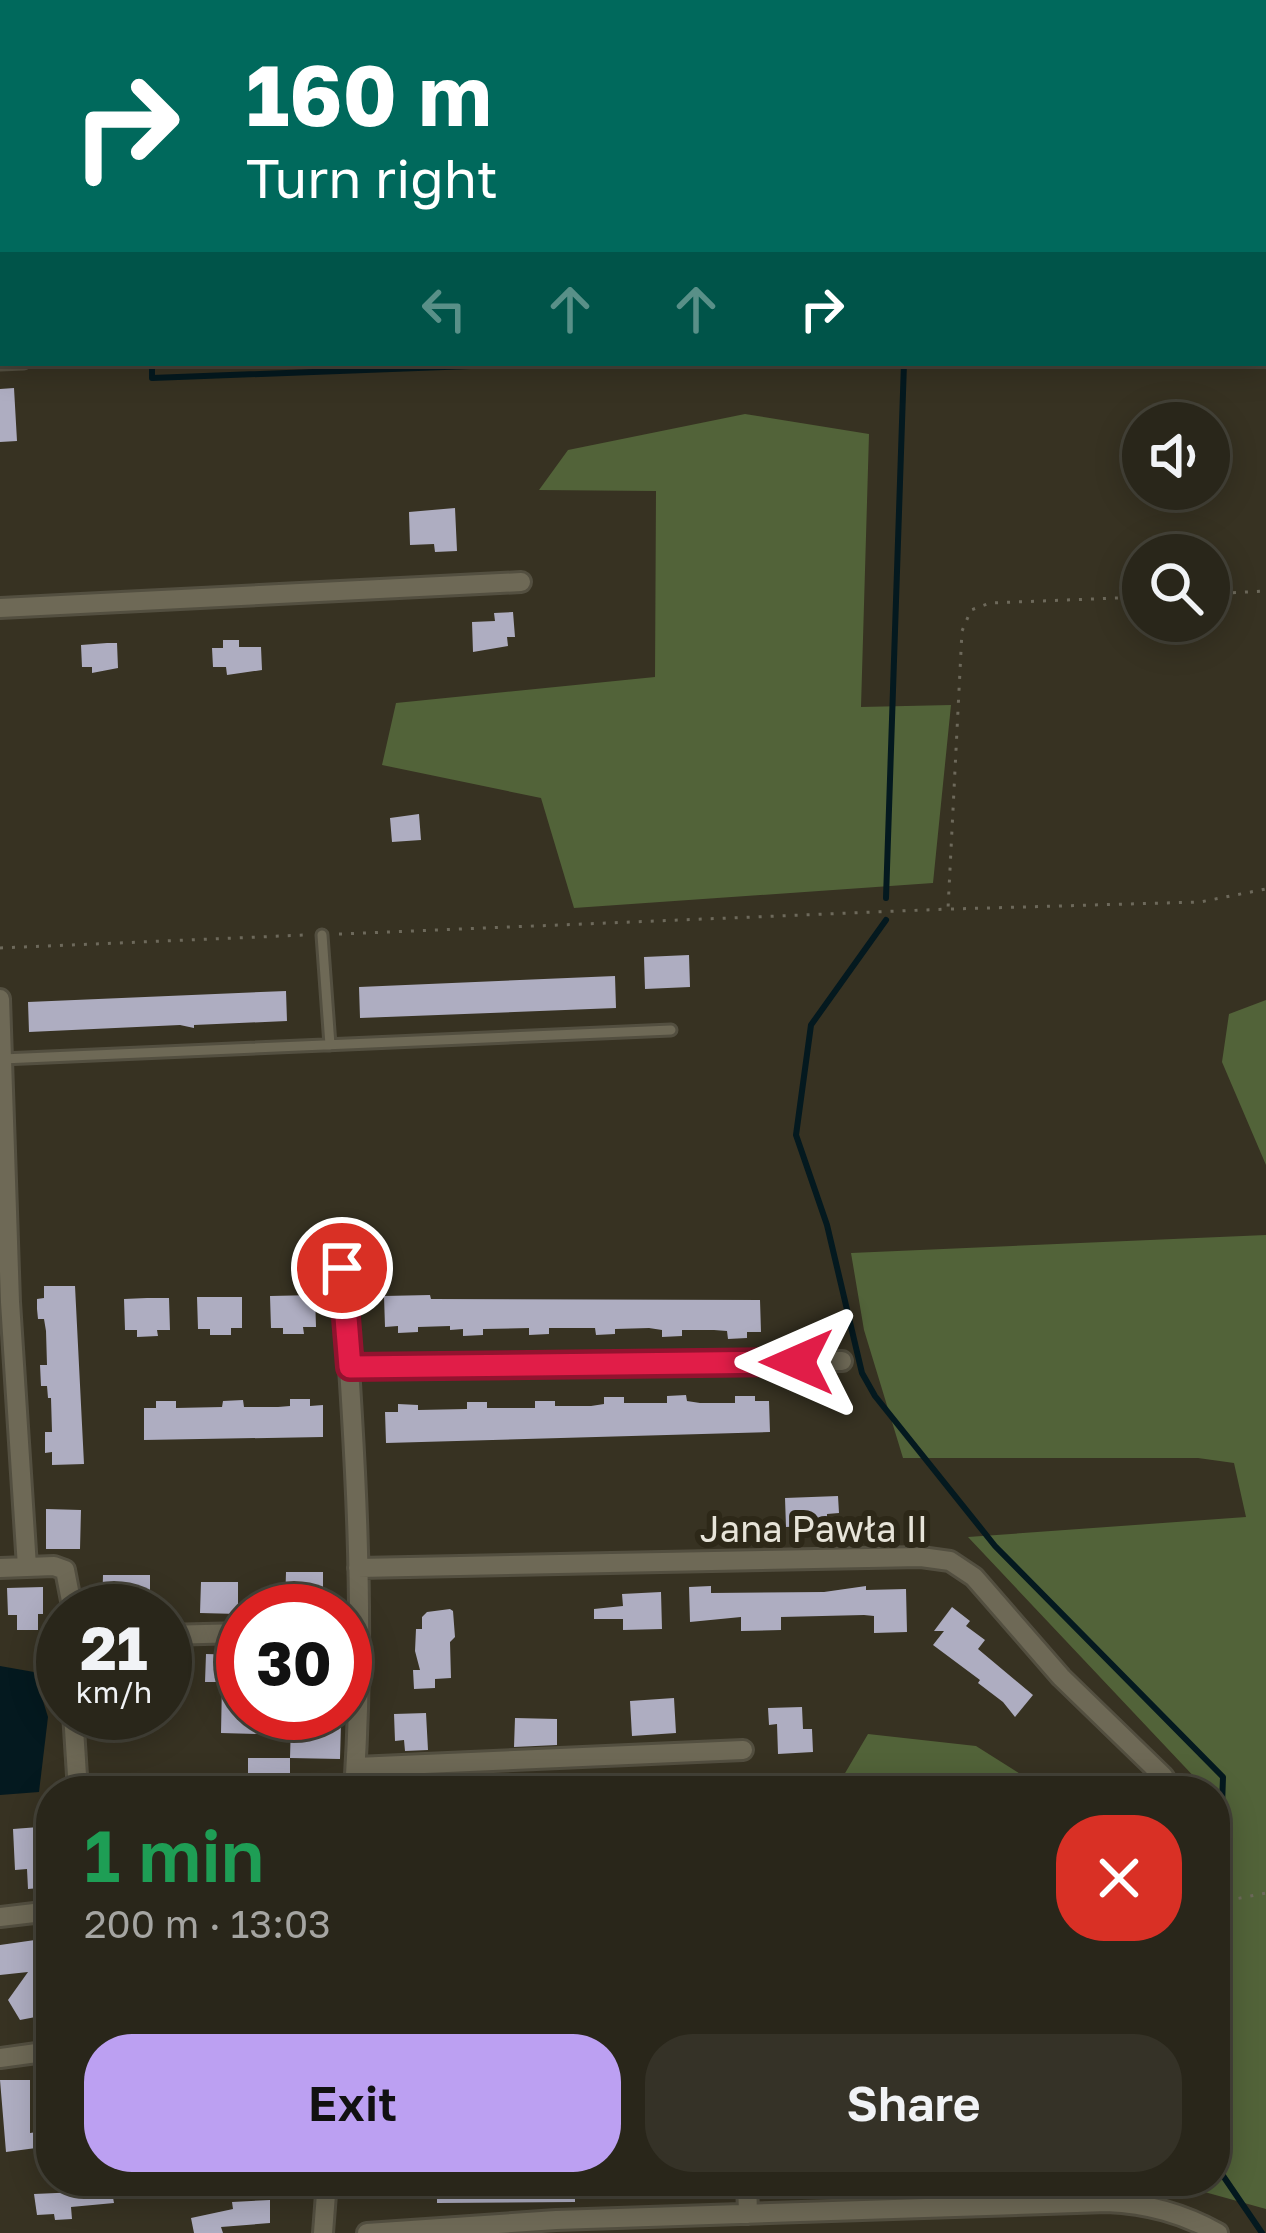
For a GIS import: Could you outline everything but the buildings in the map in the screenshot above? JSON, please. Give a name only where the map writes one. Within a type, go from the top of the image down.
[{"type":"street","points":[[0,608],[521,582]]},
{"type":"street","points":[[0,999],[7,1388],[27,1567]]},
{"type":"street","points":[[342,1268],[356,1584]]},
{"type":"street","points":[[350,1367],[842,1361]]},
{"type":"street","name":"Jana Pawła II","points":[[358,1568],[921,1557],[950,1561],[974,1577],[1061,1676],[1163,1776]]},
{"type":"street","points":[[0,1568],[54,1566],[65,1570],[70,1584]]},
{"type":"street","points":[[75,1740],[77,1776]]},
{"type":"street","points":[[355,1740],[355,1776]]},
{"type":"street","points":[[356,1767],[743,1750]]},
{"type":"street","points":[[0,1917],[36,1913]]},
{"type":"street","points":[[0,2058],[36,2053]]},
{"type":"street","points":[[323,2233],[326,2196]]},
{"type":"street","points":[[1144,2196],[1144,2204]]},
{"type":"street","points":[[367,2233],[556,2219],[754,2220],[1107,2202],[1174,2212],[1218,2233]]},
{"type":"lane","points":[[322,935],[330,1045]]},
{"type":"lane","points":[[2,1059],[670,1030]]},
{"type":"path","points":[[1230,593],[1266,591]]},
{"type":"path","points":[[948,909],[962,631],[971,610],[990,603],[1122,597]]},
{"type":"path","points":[[0,948],[1200,902],[1266,889]]},
{"type":"path","points":[[1230,1900],[1266,1893]]},
{"type":"green space","points":[[745,414],[869,434],[861,707],[951,705],[933,883],[574,908],[541,798],[382,765],[396,703],[655,677],[656,491],[539,490],[568,450]]},
{"type":"green space","points":[[1266,1000],[1266,1165],[1222,1062],[1229,1014]]},
{"type":"green space","points":[[1266,1235],[1266,2209],[1219,2196],[1230,2196],[1230,1776],[1193,1776],[968,1537],[1246,1517],[1234,1463],[1198,1458],[903,1458],[864,1330],[851,1253]]},
{"type":"green space","points":[[868,1734],[976,1746],[1023,1776],[843,1776]]},
{"type":"water","points":[[0,1666],[34,1672],[36,1678],[36,1740],[45,1740],[36,1792],[0,1795]]},
{"type":"waterway","points":[[152,366],[152,378],[471,366]]},
{"type":"waterway","points":[[886,898],[904,366]]},
{"type":"waterway","points":[[886,920],[811,1025],[796,1135],[827,1225],[862,1373],[875,1396],[995,1546],[1222,1776]]},
{"type":"waterway","points":[[1230,2186],[1262,2233]]},
{"type":"route","points":[[342,1268],[350,1367],[797,1362]]}]
